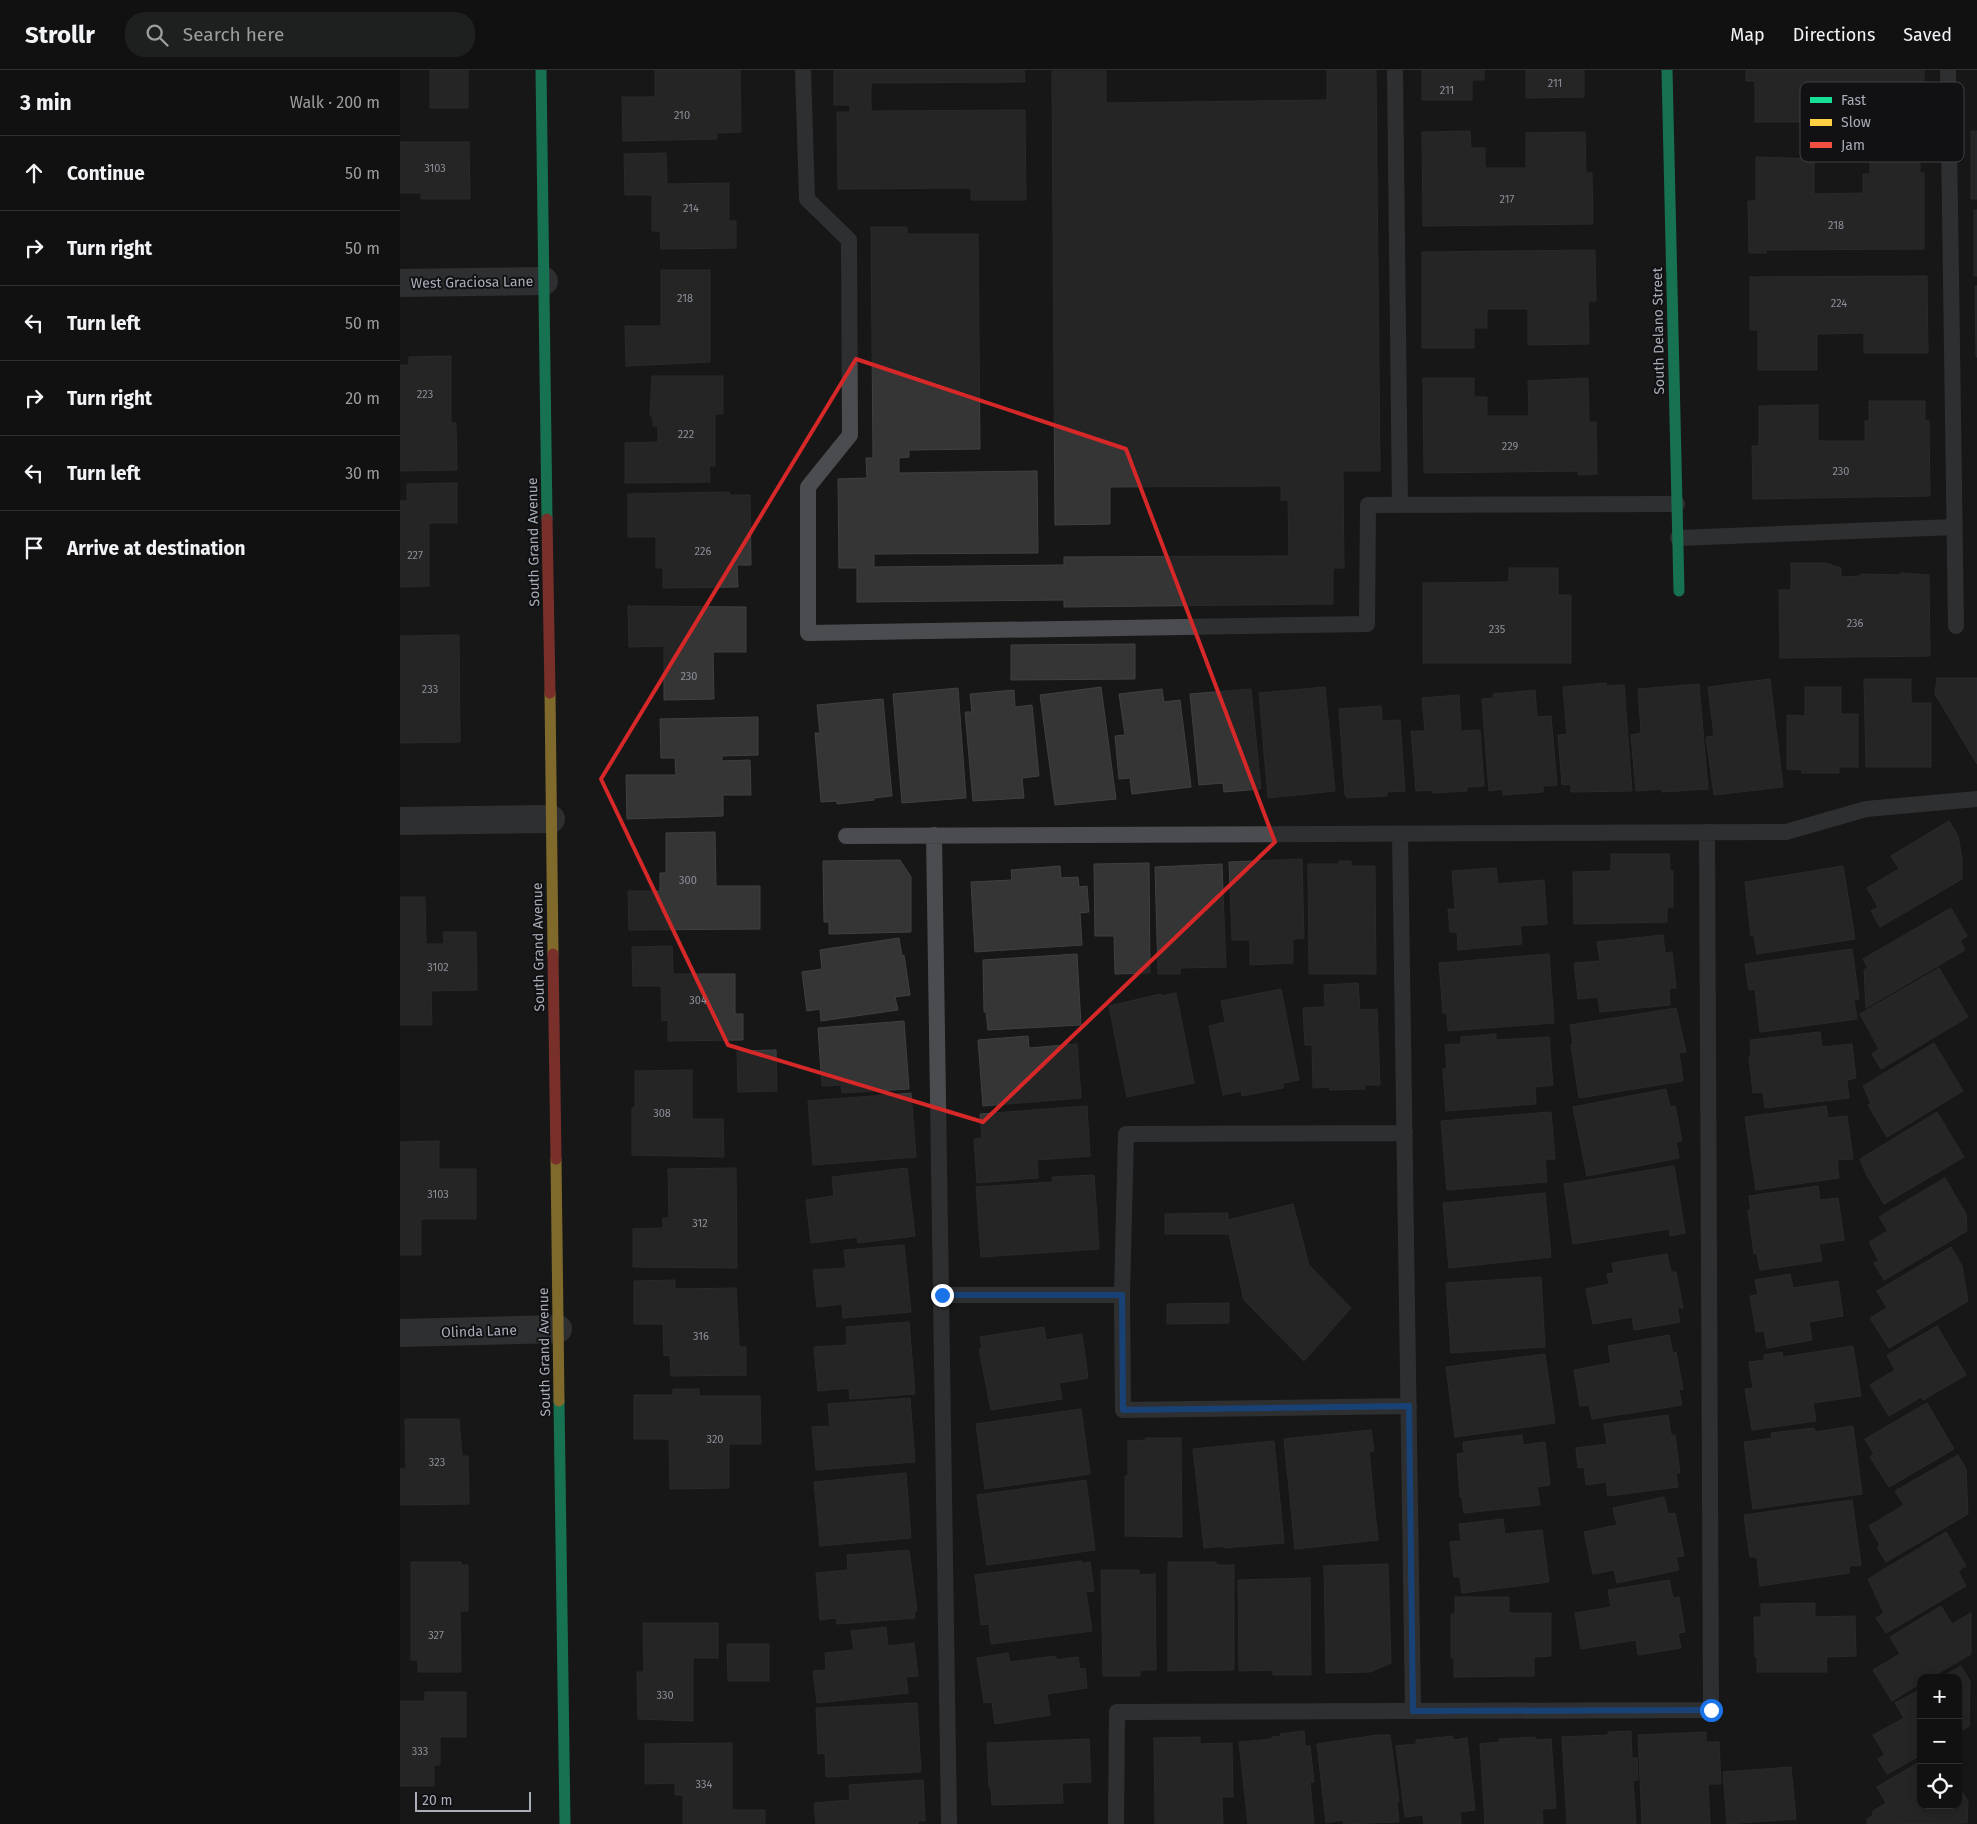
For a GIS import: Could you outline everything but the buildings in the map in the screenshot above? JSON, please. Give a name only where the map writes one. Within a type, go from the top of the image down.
[{"type":"street","name":"South Grand Avenue","points":[[542,70],[565,1824]]},
{"type":"street","name":"South Delano Street","points":[[1667,70],[1680,592]]},
{"type":"street","name":"West Graciosa Lane","points":[[400,283],[544,281]]},
{"type":"street","points":[[400,821],[551,819]]},
{"type":"street","name":"Olinda Lane","points":[[400,1333],[558,1329]]},
{"type":"lane","points":[[803,70],[807,199],[849,240],[850,435],[808,487],[808,633],[1367,624],[1368,505],[1677,504]]},
{"type":"lane","points":[[1395,70],[1400,505]]},
{"type":"lane","points":[[1949,162],[1956,626]]},
{"type":"lane","points":[[1678,538],[1954,527]]},
{"type":"lane","points":[[846,836],[1786,832],[1866,809],[1977,799]]},
{"type":"lane","points":[[1116,1824],[1117,1712],[1711,1710],[1707,832]]},
{"type":"lane","points":[[1400,834],[1413,1711]]},
{"type":"lane","points":[[934,835],[949,1824]]},
{"type":"lane","points":[[1405,1133],[1126,1134],[1122,1295],[1123,1410],[1409,1406]]},
{"type":"lane","points":[[942,1295],[1122,1295]]},
{"type":"highlighted area","points":[[856,359],[1126,449],[1275,842],[983,1122],[728,1045],[601,779]]},
{"type":"traffic: fast","points":[[541,70],[547,519]]},
{"type":"traffic: fast","points":[[1667,70],[1679,591]]},
{"type":"traffic: fast","points":[[559,1401],[565,1824]]},
{"type":"traffic: slow","points":[[550,693],[553,954]]},
{"type":"traffic: slow","points":[[556,1159],[559,1401]]},
{"type":"traffic: jam","points":[[547,519],[550,693]]},
{"type":"traffic: jam","points":[[553,954],[556,1159]]},
{"type":"route","points":[[942,1295],[1122,1295],[1123,1410],[1409,1406],[1413,1711],[1711,1710]]}]
